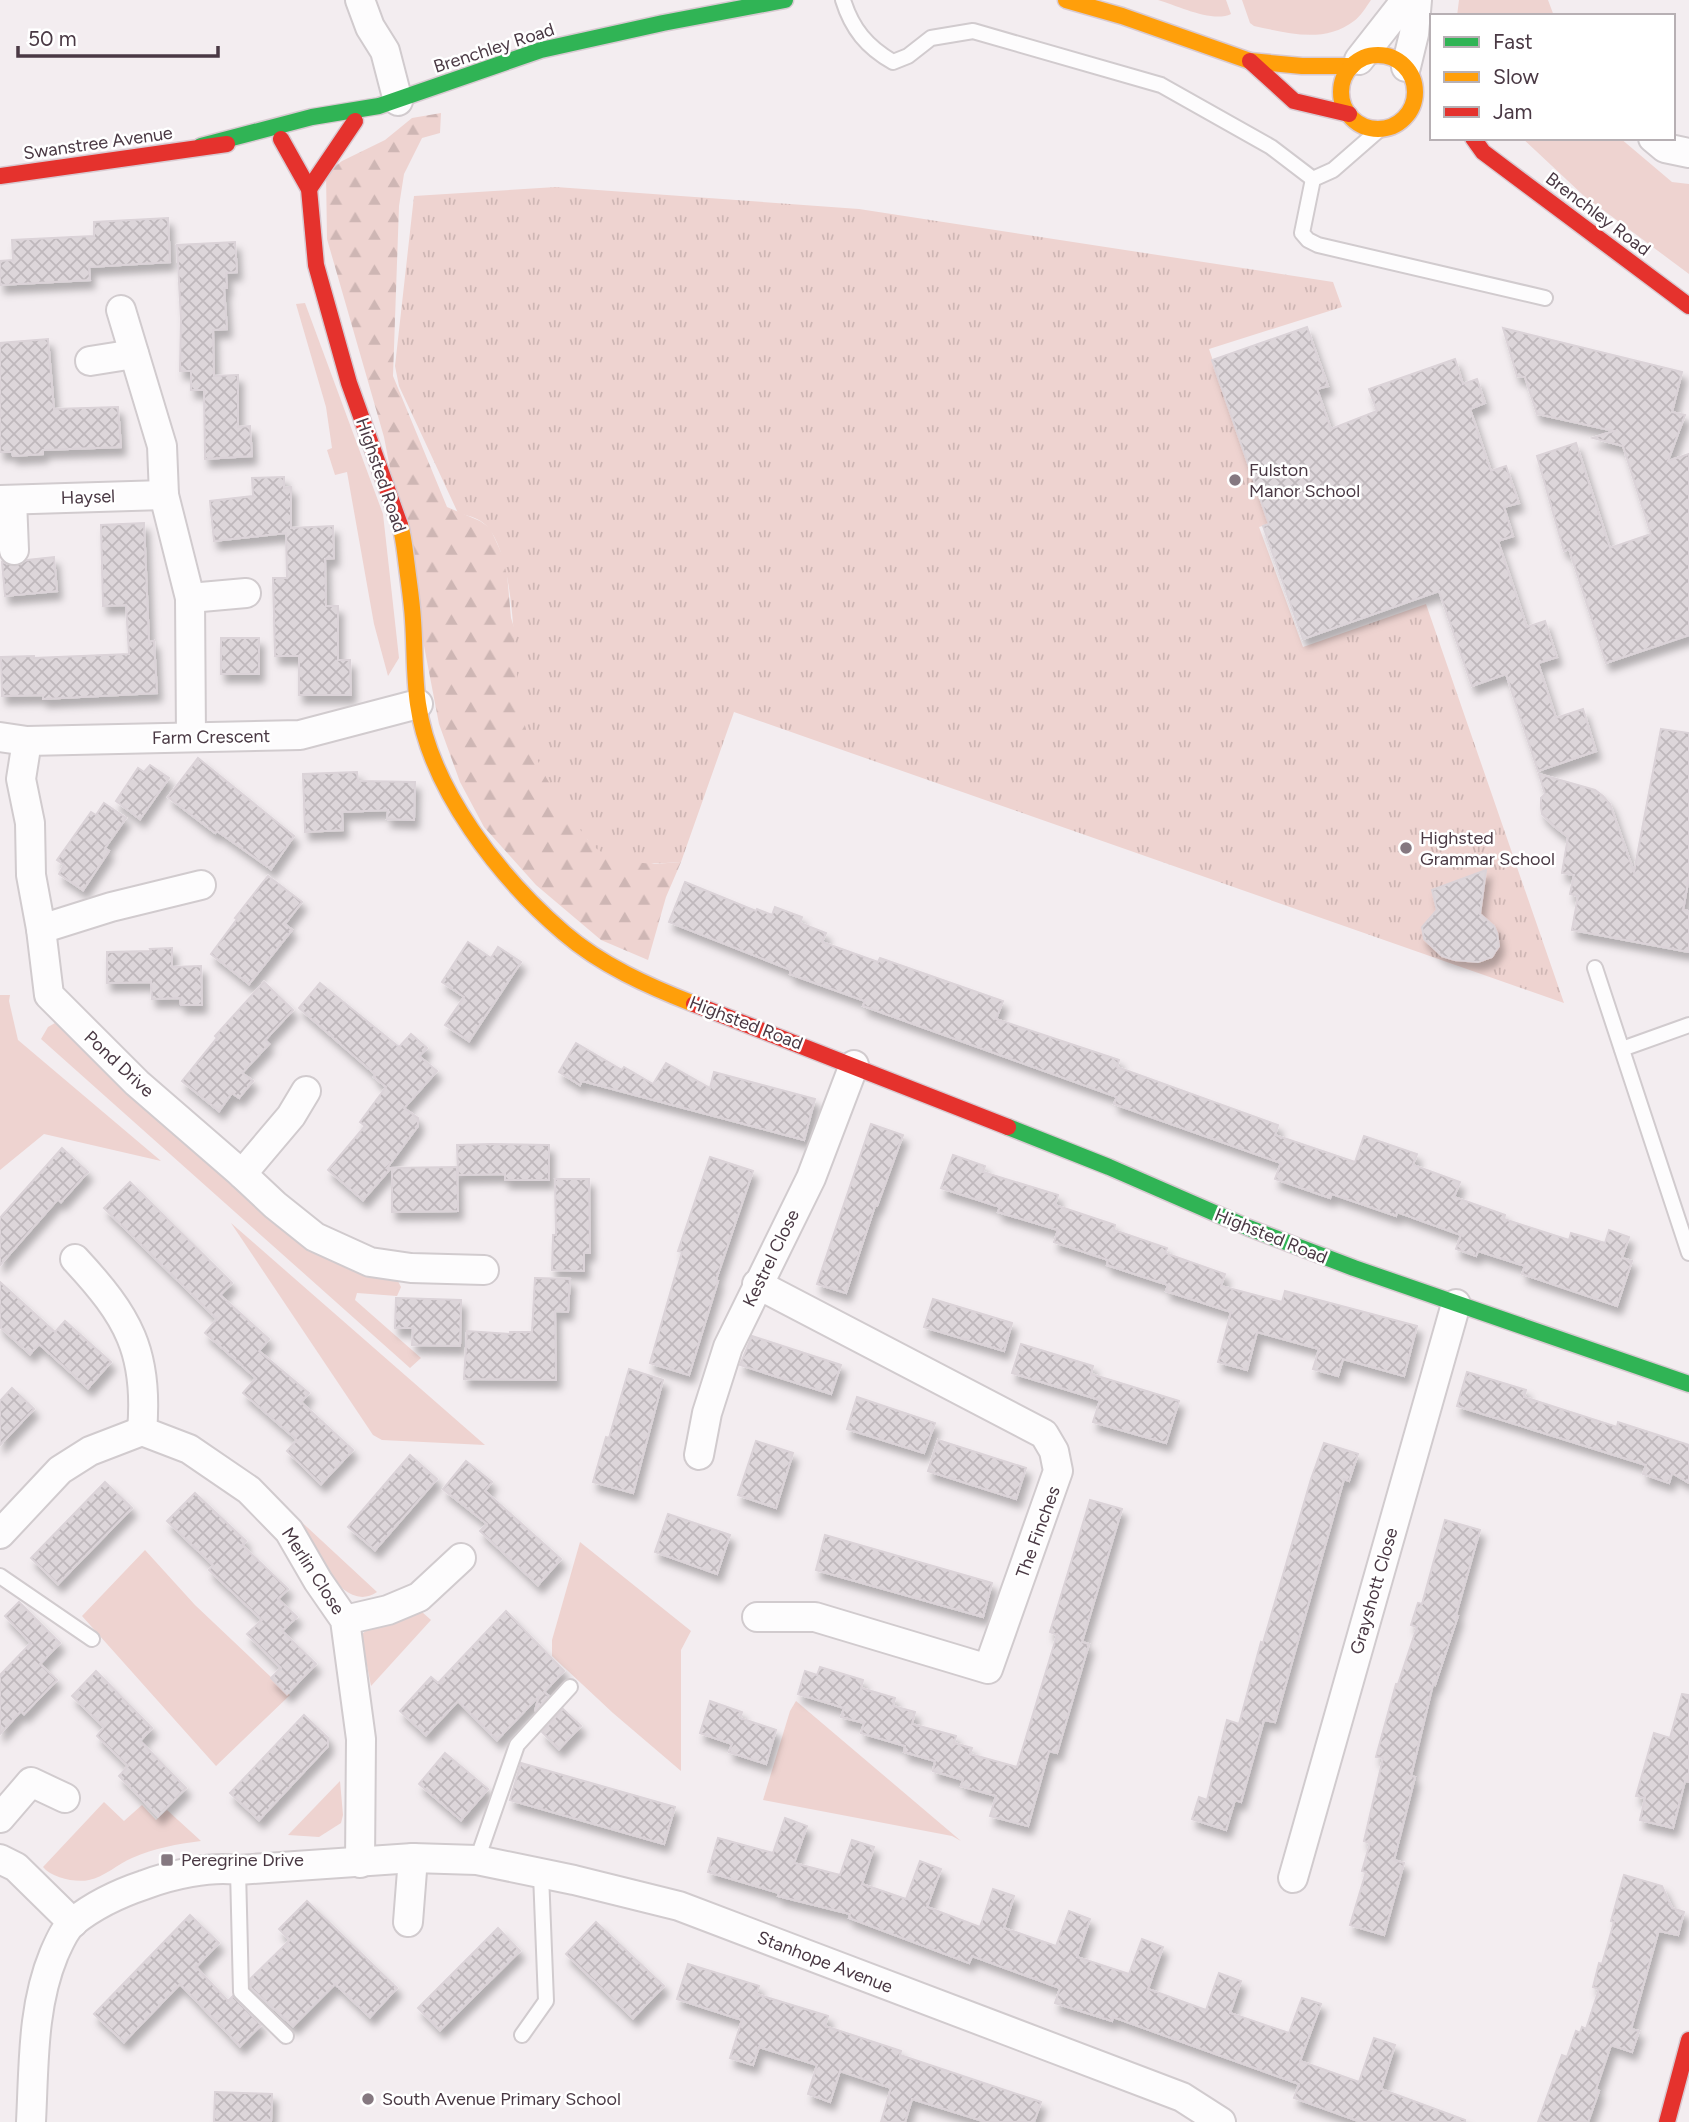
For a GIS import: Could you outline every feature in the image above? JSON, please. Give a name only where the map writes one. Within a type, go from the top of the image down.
[{"type":"street","points":[[360,0],[370,27],[385,51],[388,103]]},
{"type":"street","name":"Brenchley Road","points":[[663,23],[715,0]]},
{"type":"street","name":"Brenchley Road","points":[[275,133],[355,121],[388,103],[541,50],[785,0]]},
{"type":"street","points":[[1066,0],[1122,16],[1250,61],[1302,66],[1355,63],[1379,55],[1389,57],[1409,72],[1430,94]]},
{"type":"street","points":[[1406,0],[1355,63],[1342,84],[1341,94],[1349,114],[1368,127],[1380,129],[1392,126],[1410,111],[1415,88],[1409,72],[1417,0]]},
{"type":"street","points":[[1250,61],[1294,101],[1349,114]]},
{"type":"street","name":"Brenchley Road","points":[[275,133],[298,121],[388,103]]},
{"type":"street","points":[[1402,120],[1422,128]]},
{"type":"street","points":[[309,189],[355,121]]},
{"type":"street","name":"Swanstree Avenue","points":[[0,176],[275,133]]},
{"type":"street","name":"Highsted Road","points":[[275,133],[309,189],[316,265],[349,383],[402,532],[413,617],[418,704],[424,732],[449,795],[478,840],[523,893],[565,934],[655,989],[1110,1167],[1249,1228],[1456,1304],[1689,1384]]},
{"type":"street","points":[[1655,140],[1665,148],[1689,153]]},
{"type":"street","name":"Brenchley Road","points":[[1466,141],[1689,306]]},
{"type":"street","points":[[121,310],[162,446],[164,495],[190,598],[191,737]]},
{"type":"street","points":[[90,360],[134,354]]},
{"type":"street","name":"Haysel","points":[[14,550],[6,500],[164,495]]},
{"type":"street","points":[[190,598],[246,593]]},
{"type":"street","name":"Farm Crescent","points":[[14,739],[300,735],[418,704]]},
{"type":"street","name":"Pond Drive","points":[[14,739],[30,824],[31,875],[49,995],[137,1083],[275,1206],[315,1237],[370,1262],[411,1268],[484,1270]]},
{"type":"street","points":[[41,929],[111,907],[201,886]]},
{"type":"street","name":"Kestrel Close","points":[[699,1455],[706,1413],[728,1347],[811,1178],[855,1065]]},
{"type":"street","points":[[242,1174],[300,1124],[306,1091]]},
{"type":"street","points":[[0,1534],[60,1470],[90,1451],[142,1431],[144,1389],[136,1348],[126,1322],[98,1284],[75,1259]]},
{"type":"street","name":"The Finches","points":[[757,1284],[1044,1434],[1054,1451],[1058,1471],[988,1670],[815,1617],[757,1617]]},
{"type":"street","name":"Grayshott Close","points":[[1293,1878],[1456,1304]]},
{"type":"street","name":"Merlin Close","points":[[142,1431],[189,1449],[250,1490],[289,1531],[345,1620],[361,1740],[360,1863]]},
{"type":"street","name":"Merlin Close","points":[[345,1620],[388,1610],[419,1597],[461,1558]]},
{"type":"street","points":[[0,1818],[31,1782],[65,1798]]},
{"type":"street","points":[[0,1858],[16,1867],[73,1923]]},
{"type":"street","points":[[405,1923],[413,1858]]},
{"type":"street","name":"Stanhope Avenue","points":[[31,2122],[39,2002],[61,1937],[73,1923],[121,1893],[185,1873],[226,1868],[238,1870],[413,1858],[477,1860],[679,1906],[1178,2110],[1221,2122]]},
{"type":"street","points":[[1667,2122],[1689,2040]]},
{"type":"lane","points":[[843,0],[850,22],[876,53],[893,62],[908,56],[931,38],[973,31],[1161,85],[1271,147],[1313,178]]},
{"type":"lane","points":[[1313,178],[1333,170],[1380,129]]},
{"type":"lane","points":[[1313,178],[1302,233],[1308,240],[1318,245],[1545,298]]},
{"type":"lane","points":[[1595,968],[1689,1253]]},
{"type":"lane","points":[[1622,1049],[1689,1026]]},
{"type":"lane","points":[[0,1576],[92,1639]]},
{"type":"lane","points":[[477,1860],[517,1745],[570,1687]]},
{"type":"lane","points":[[238,1870],[241,1992],[286,2036]]},
{"type":"lane","points":[[522,2035],[546,2001],[541,1874]]},
{"type":"green space","points":[[1158,0],[1226,0],[1231,14],[1205,15]]},
{"type":"green space","points":[[1242,0],[1371,0],[1357,19],[1342,28],[1318,35],[1306,35],[1254,26],[1250,23]]},
{"type":"green space","points":[[1459,0],[1548,0],[1553,14],[1457,14]]},
{"type":"green space","points":[[441,113],[440,133],[422,138],[404,174],[399,206],[393,376],[447,507],[490,528],[506,563],[511,618],[578,824],[588,840],[654,864],[681,862],[666,897],[648,960],[601,940],[536,885],[484,827],[460,782],[439,724],[384,437],[327,239],[326,173],[342,161],[385,140],[412,118]]},
{"type":"green space","points":[[1524,140],[1622,140],[1672,182],[1689,184],[1689,274],[1583,195]]},
{"type":"green space","points":[[556,187],[859,209],[1333,282],[1342,307],[1209,349],[1269,524],[1259,527],[1303,647],[1426,604],[1564,1003],[734,712],[681,862],[630,862],[618,860],[596,848],[553,789],[528,735],[518,687],[509,590],[499,547],[484,523],[458,513],[399,386],[395,366],[414,196]]},
{"type":"green space","points":[[305,303],[383,514],[399,658],[388,676],[374,624],[347,472],[335,475],[327,450],[332,448],[326,407],[296,304]]},
{"type":"green space","points":[[0,995],[10,995],[18,1040],[161,1161],[44,1134],[0,1170]]},
{"type":"green space","points":[[55,1023],[318,1254],[354,1271],[398,1281],[401,1287],[397,1296],[357,1293],[355,1300],[421,1358],[410,1368],[41,1039],[48,1027]]},
{"type":"green space","points":[[231,1223],[485,1445],[382,1440],[373,1435]]},
{"type":"green space","points":[[294,1515],[377,1592],[363,1597],[351,1594],[338,1585],[317,1557]]},
{"type":"green space","points":[[580,1542],[691,1631],[681,1650],[681,1771],[552,1656],[552,1640]]},
{"type":"green space","points":[[145,1550],[195,1605],[290,1695],[216,1766],[82,1616]]},
{"type":"green space","points":[[422,1612],[431,1620],[371,1686],[361,1635],[390,1619]]},
{"type":"green space","points":[[796,1701],[961,1841],[952,1836],[763,1800],[790,1711]]},
{"type":"green space","points":[[340,1781],[343,1815],[341,1823],[319,1837],[288,1835]]},
{"type":"green space","points":[[104,1802],[124,1821],[142,1805],[156,1820],[167,1810],[201,1841],[149,1852],[89,1880],[64,1879],[47,1871],[43,1867]]},
{"type":"building","points":[[168,218],[170,262],[89,267],[90,280],[0,285],[0,261],[13,260],[12,240],[94,236],[94,222]]},
{"type":"building","points":[[235,242],[237,272],[226,273],[227,288],[224,288],[227,329],[213,330],[214,376],[238,375],[238,427],[250,426],[252,456],[205,459],[204,390],[191,390],[191,371],[180,371],[181,319],[177,245]]},
{"type":"building","points":[[1307,327],[1328,386],[1317,389],[1331,429],[1377,411],[1369,389],[1455,359],[1463,384],[1477,379],[1485,403],[1470,409],[1491,471],[1506,466],[1519,503],[1504,507],[1513,536],[1498,541],[1527,627],[1545,621],[1557,657],[1538,663],[1556,718],[1583,709],[1596,751],[1538,771],[1506,674],[1472,686],[1439,591],[1303,639],[1263,526],[1269,524],[1212,360]]},
{"type":"building","points":[[1503,328],[1682,372],[1672,412],[1685,415],[1668,461],[1689,454],[1689,635],[1606,663],[1569,549],[1564,551],[1537,456],[1576,443],[1610,548],[1651,534],[1623,446],[1593,438],[1614,431],[1537,414],[1525,377],[1517,376]]},
{"type":"building","points":[[48,339],[54,409],[118,407],[121,447],[43,450],[43,454],[13,456],[12,452],[0,452],[0,343]]},
{"type":"building","points":[[284,477],[284,488],[291,487],[291,528],[333,526],[334,558],[325,559],[326,606],[338,606],[338,660],[350,660],[351,695],[299,695],[299,656],[275,656],[273,578],[287,578],[286,533],[214,541],[210,501],[253,496],[252,478]]},
{"type":"building","points":[[144,523],[149,642],[154,641],[157,693],[43,699],[43,695],[2,696],[1,657],[129,654],[126,605],[103,606],[101,525]]},
{"type":"building","points":[[54,557],[57,591],[5,596],[2,562],[15,566],[27,560]]},
{"type":"building","points":[[221,638],[259,638],[259,674],[221,674]]},
{"type":"building","points":[[1661,729],[1689,733],[1689,877],[1683,910],[1689,911],[1689,952],[1572,930],[1578,896],[1570,894],[1574,875],[1562,873],[1568,837],[1542,814],[1541,807],[1541,798],[1545,794],[1539,774],[1595,790],[1610,804],[1634,872]]},
{"type":"building","points":[[198,758],[294,836],[271,869],[217,831],[215,833],[168,797]]},
{"type":"building","points":[[150,765],[169,778],[140,819],[116,801],[138,768],[144,772]]},
{"type":"building","points":[[357,772],[358,781],[415,782],[414,820],[387,819],[388,810],[342,812],[343,830],[305,832],[303,774]]},
{"type":"building","points":[[104,803],[126,818],[105,848],[109,851],[83,890],[59,874],[64,865],[57,860],[91,812],[96,815]]},
{"type":"building","points":[[1486,870],[1480,914],[1494,926],[1499,946],[1492,957],[1478,962],[1442,956],[1424,939],[1422,927],[1437,910],[1432,890]]},
{"type":"building","points":[[268,876],[302,902],[285,924],[292,930],[249,984],[211,954]]},
{"type":"building","points":[[685,882],[756,911],[757,909],[772,915],[775,907],[802,917],[800,923],[826,933],[822,942],[878,962],[880,958],[1003,1001],[996,1019],[1119,1060],[1117,1067],[1278,1125],[1275,1135],[1355,1162],[1364,1136],[1417,1154],[1413,1165],[1460,1182],[1454,1197],[1505,1215],[1504,1219],[1569,1240],[1571,1233],[1605,1243],[1609,1230],[1629,1237],[1622,1258],[1632,1261],[1617,1306],[1522,1274],[1525,1266],[1478,1251],[1476,1256],[1456,1249],[1461,1235],[1397,1212],[1396,1216],[1332,1194],[1330,1198],[1275,1179],[1281,1163],[1114,1104],[1117,1097],[863,1006],[865,1001],[790,974],[791,970],[669,922]]},
{"type":"building","points":[[468,942],[491,958],[498,947],[521,962],[469,1041],[445,1025],[464,997],[442,982]]},
{"type":"building","points":[[172,948],[172,967],[201,966],[202,1005],[181,1005],[180,998],[152,999],[151,982],[107,983],[107,952]]},
{"type":"building","points":[[264,982],[293,1010],[265,1040],[269,1044],[242,1073],[253,1081],[239,1098],[232,1093],[219,1111],[182,1081],[217,1038],[215,1036]]},
{"type":"building","points":[[320,983],[399,1047],[411,1034],[427,1048],[419,1056],[437,1071],[404,1108],[418,1118],[418,1126],[387,1168],[391,1168],[363,1200],[328,1170],[365,1126],[360,1122],[386,1087],[374,1077],[376,1075],[299,1008]]},
{"type":"building","points":[[576,1043],[622,1070],[624,1067],[653,1084],[666,1063],[710,1088],[714,1072],[815,1099],[804,1140],[582,1081],[580,1085],[559,1072]]},
{"type":"building","points":[[871,1124],[903,1135],[875,1206],[846,1293],[817,1284]]},
{"type":"building","points":[[457,1145],[549,1145],[549,1180],[505,1180],[505,1174],[458,1175]]},
{"type":"building","points":[[62,1148],[88,1172],[61,1202],[58,1199],[0,1265],[0,1218]]},
{"type":"building","points":[[953,1155],[985,1166],[983,1172],[1058,1195],[1055,1205],[1115,1225],[1114,1230],[1167,1248],[1165,1253],[1225,1274],[1221,1286],[1282,1302],[1285,1291],[1417,1326],[1404,1376],[1343,1359],[1338,1376],[1313,1369],[1319,1349],[1257,1332],[1247,1370],[1218,1362],[1231,1312],[1166,1291],[1168,1285],[1107,1265],[1108,1260],[1054,1242],[1058,1230],[998,1212],[1000,1207],[941,1188]]},
{"type":"building","points":[[710,1157],[753,1171],[716,1280],[718,1281],[689,1375],[650,1363],[682,1252],[678,1251]]},
{"type":"building","points":[[457,1167],[458,1211],[392,1212],[392,1168]]},
{"type":"building","points":[[555,1179],[589,1179],[590,1253],[584,1253],[584,1271],[552,1270],[553,1235],[556,1235]]},
{"type":"building","points":[[130,1182],[232,1283],[220,1295],[269,1339],[259,1351],[309,1393],[301,1402],[353,1450],[321,1484],[287,1451],[297,1440],[243,1393],[256,1378],[205,1333],[217,1319],[104,1208]]},
{"type":"building","points":[[535,1278],[570,1279],[568,1312],[555,1311],[556,1380],[464,1379],[467,1331],[510,1334],[532,1332]]},
{"type":"building","points":[[0,1282],[55,1332],[65,1321],[111,1362],[88,1388],[39,1344],[30,1354],[0,1327]]},
{"type":"building","points":[[396,1298],[461,1300],[460,1346],[412,1345],[413,1328],[395,1328]]},
{"type":"building","points":[[933,1299],[1012,1323],[1004,1351],[924,1327]]},
{"type":"building","points":[[752,1336],[841,1365],[831,1394],[740,1365]]},
{"type":"building","points":[[1021,1344],[1093,1366],[1091,1374],[1179,1401],[1166,1443],[1093,1422],[1100,1400],[1012,1373]]},
{"type":"building","points":[[629,1369],[663,1380],[633,1493],[593,1482]]},
{"type":"building","points":[[1467,1372],[1526,1390],[1524,1397],[1617,1427],[1618,1422],[1689,1445],[1689,1483],[1672,1473],[1669,1483],[1643,1474],[1646,1465],[1457,1406]]},
{"type":"building","points":[[12,1388],[34,1409],[0,1445],[0,1401]]},
{"type":"building","points":[[857,1397],[935,1423],[924,1453],[847,1429]]},
{"type":"building","points":[[938,1440],[1026,1468],[1016,1499],[928,1471]]},
{"type":"building","points":[[756,1441],[793,1453],[776,1508],[738,1495]]},
{"type":"building","points":[[1324,1443],[1358,1454],[1349,1481],[1344,1479],[1275,1722],[1264,1720],[1241,1802],[1235,1800],[1226,1830],[1192,1819],[1199,1797],[1207,1800],[1227,1720],[1239,1724],[1261,1642],[1263,1643]]},
{"type":"building","points":[[410,1455],[437,1479],[375,1550],[348,1527]]},
{"type":"building","points":[[466,1461],[492,1482],[485,1491],[561,1559],[538,1585],[480,1531],[487,1524],[443,1489]]},
{"type":"building","points":[[105,1482],[132,1508],[58,1584],[31,1558]]},
{"type":"building","points":[[195,1493],[246,1541],[242,1545],[288,1589],[278,1599],[297,1617],[282,1631],[316,1664],[287,1694],[271,1678],[281,1668],[247,1634],[262,1620],[209,1570],[213,1565],[167,1521]]},
{"type":"building","points":[[1090,1500],[1122,1509],[1082,1642],[1089,1644],[1057,1753],[1049,1751],[1028,1826],[990,1816],[996,1796],[961,1786],[963,1780],[933,1771],[935,1761],[904,1752],[905,1746],[861,1733],[864,1723],[841,1717],[844,1708],[798,1694],[805,1671],[817,1675],[820,1667],[863,1680],[861,1688],[895,1698],[893,1706],[915,1712],[912,1724],[956,1736],[954,1743],[972,1748],[970,1754],[1017,1767],[1057,1635],[1050,1632]]},
{"type":"building","points":[[668,1514],[730,1535],[717,1574],[655,1552]]},
{"type":"building","points":[[1445,1520],[1480,1530],[1456,1615],[1458,1616],[1435,1685],[1433,1684],[1411,1776],[1415,1777],[1394,1860],[1404,1863],[1384,1935],[1350,1925],[1366,1872],[1362,1871],[1370,1843],[1364,1841],[1383,1758],[1376,1757],[1396,1684],[1417,1627],[1411,1625],[1418,1603],[1422,1604]]},
{"type":"building","points":[[825,1535],[992,1583],[983,1617],[816,1570]]},
{"type":"building","points":[[19,1602],[60,1643],[40,1664],[57,1680],[24,1714],[21,1711],[0,1734],[0,1675],[31,1643],[5,1616]]},
{"type":"building","points":[[506,1611],[564,1671],[544,1692],[549,1696],[535,1711],[539,1696],[497,1740],[458,1701],[426,1735],[400,1711],[431,1677],[438,1683]]},
{"type":"building","points":[[96,1671],[152,1728],[140,1741],[186,1788],[158,1816],[119,1776],[128,1766],[97,1736],[104,1727],[72,1696]]},
{"type":"building","points":[[1682,1694],[1689,1695],[1689,1782],[1685,1781],[1673,1828],[1640,1820],[1645,1798],[1636,1796],[1654,1733],[1670,1738]]},
{"type":"building","points":[[710,1701],[742,1712],[740,1718],[776,1730],[766,1764],[729,1752],[732,1744],[700,1733]]},
{"type":"building","points":[[563,1709],[581,1726],[559,1749],[542,1732]]},
{"type":"building","points":[[304,1715],[328,1738],[328,1746],[259,1820],[230,1793]]},
{"type":"building","points":[[445,1753],[488,1789],[461,1820],[419,1784]]},
{"type":"building","points":[[521,1763],[675,1807],[664,1844],[510,1800]]},
{"type":"building","points":[[785,1818],[807,1826],[794,1863],[840,1875],[852,1840],[874,1847],[862,1884],[906,1899],[920,1861],[941,1869],[927,1907],[980,1927],[993,1889],[1014,1896],[1004,1928],[1056,1946],[1069,1911],[1090,1919],[1077,1957],[1129,1974],[1142,1939],[1163,1947],[1148,1989],[1206,2010],[1219,1973],[1241,1981],[1230,2013],[1289,2033],[1302,1998],[1321,2004],[1300,2061],[1359,2082],[1374,2038],[1395,2045],[1381,2089],[1465,2122],[1361,2122],[1294,2098],[1299,2084],[1113,2017],[1112,2021],[1055,2003],[1060,1988],[972,1956],[969,1963],[849,1918],[850,1914],[778,1896],[779,1893],[708,1872],[718,1838],[773,1853]]},
{"type":"building","points":[[1624,1875],[1662,1886],[1672,1908],[1684,1912],[1678,1935],[1658,1933],[1631,2029],[1639,2031],[1632,2052],[1611,2045],[1588,2122],[1538,2122],[1562,2055],[1567,2057],[1576,2031],[1580,2033],[1582,2027],[1586,2029],[1599,1989],[1593,1987],[1614,1922],[1611,1921]]},
{"type":"building","points":[[307,1901],[397,1988],[370,2017],[335,1984],[293,2026],[251,1988],[250,1979],[290,1940],[279,1929]]},
{"type":"building","points":[[190,1915],[219,1943],[196,1967],[228,2001],[233,1996],[261,2025],[240,2046],[180,1984],[124,2042],[94,2014]]},
{"type":"building","points":[[596,1922],[664,1986],[633,2018],[566,1954]]},
{"type":"building","points":[[498,1928],[520,1951],[440,2030],[418,2008]]},
{"type":"building","points":[[688,1964],[759,1986],[756,1994],[828,2016],[825,2026],[901,2051],[900,2055],[1041,2102],[1034,2122],[986,2122],[912,2099],[905,2122],[881,2122],[891,2088],[840,2071],[830,2102],[808,2094],[817,2065],[759,2047],[753,2065],[730,2058],[742,2020],[677,1999]]},
{"type":"building","points":[[215,2092],[272,2094],[271,2122],[214,2122]]},
{"type":"traffic: fast","points":[[201,146],[312,117],[379,106],[541,50],[785,0]]},
{"type":"traffic: fast","points":[[1008,1127],[1109,1167],[1249,1228],[1354,1268],[1689,1384]]},
{"type":"traffic: slow","points":[[1066,0],[1122,16],[1250,61],[1302,66],[1352,66]]},
{"type":"traffic: slow","points":[[1378,55],[1392,58],[1404,66],[1412,78],[1415,92],[1412,106],[1404,118],[1392,126],[1378,129],[1364,126],[1352,118],[1344,106],[1341,92],[1344,78],[1352,66],[1364,58],[1378,55]]},
{"type":"traffic: slow","points":[[400,525],[412,607],[418,704],[425,736],[437,768],[472,830],[516,886],[578,944],[626,974],[694,1004]]},
{"type":"traffic: jam","points":[[1250,61],[1294,101],[1349,114]]},
{"type":"traffic: jam","points":[[309,189],[355,121]]},
{"type":"traffic: jam","points":[[281,139],[309,189],[316,265],[349,383],[400,525]]},
{"type":"traffic: jam","points":[[1474,140],[1483,152],[1689,306]]},
{"type":"traffic: jam","points":[[0,176],[227,144]]},
{"type":"traffic: jam","points":[[694,1004],[1008,1127]]},
{"type":"traffic: jam","points":[[1667,2122],[1689,2040]]},
{"type":"place","name":"Fulston Manor School","points":[[1235,480]]},
{"type":"place","name":"Highsted Grammar School","points":[[1406,848]]},
{"type":"place","name":"Peregrine Drive","points":[[167,1860]]},
{"type":"place","name":"South Avenue Primary School","points":[[368,2099]]}]
